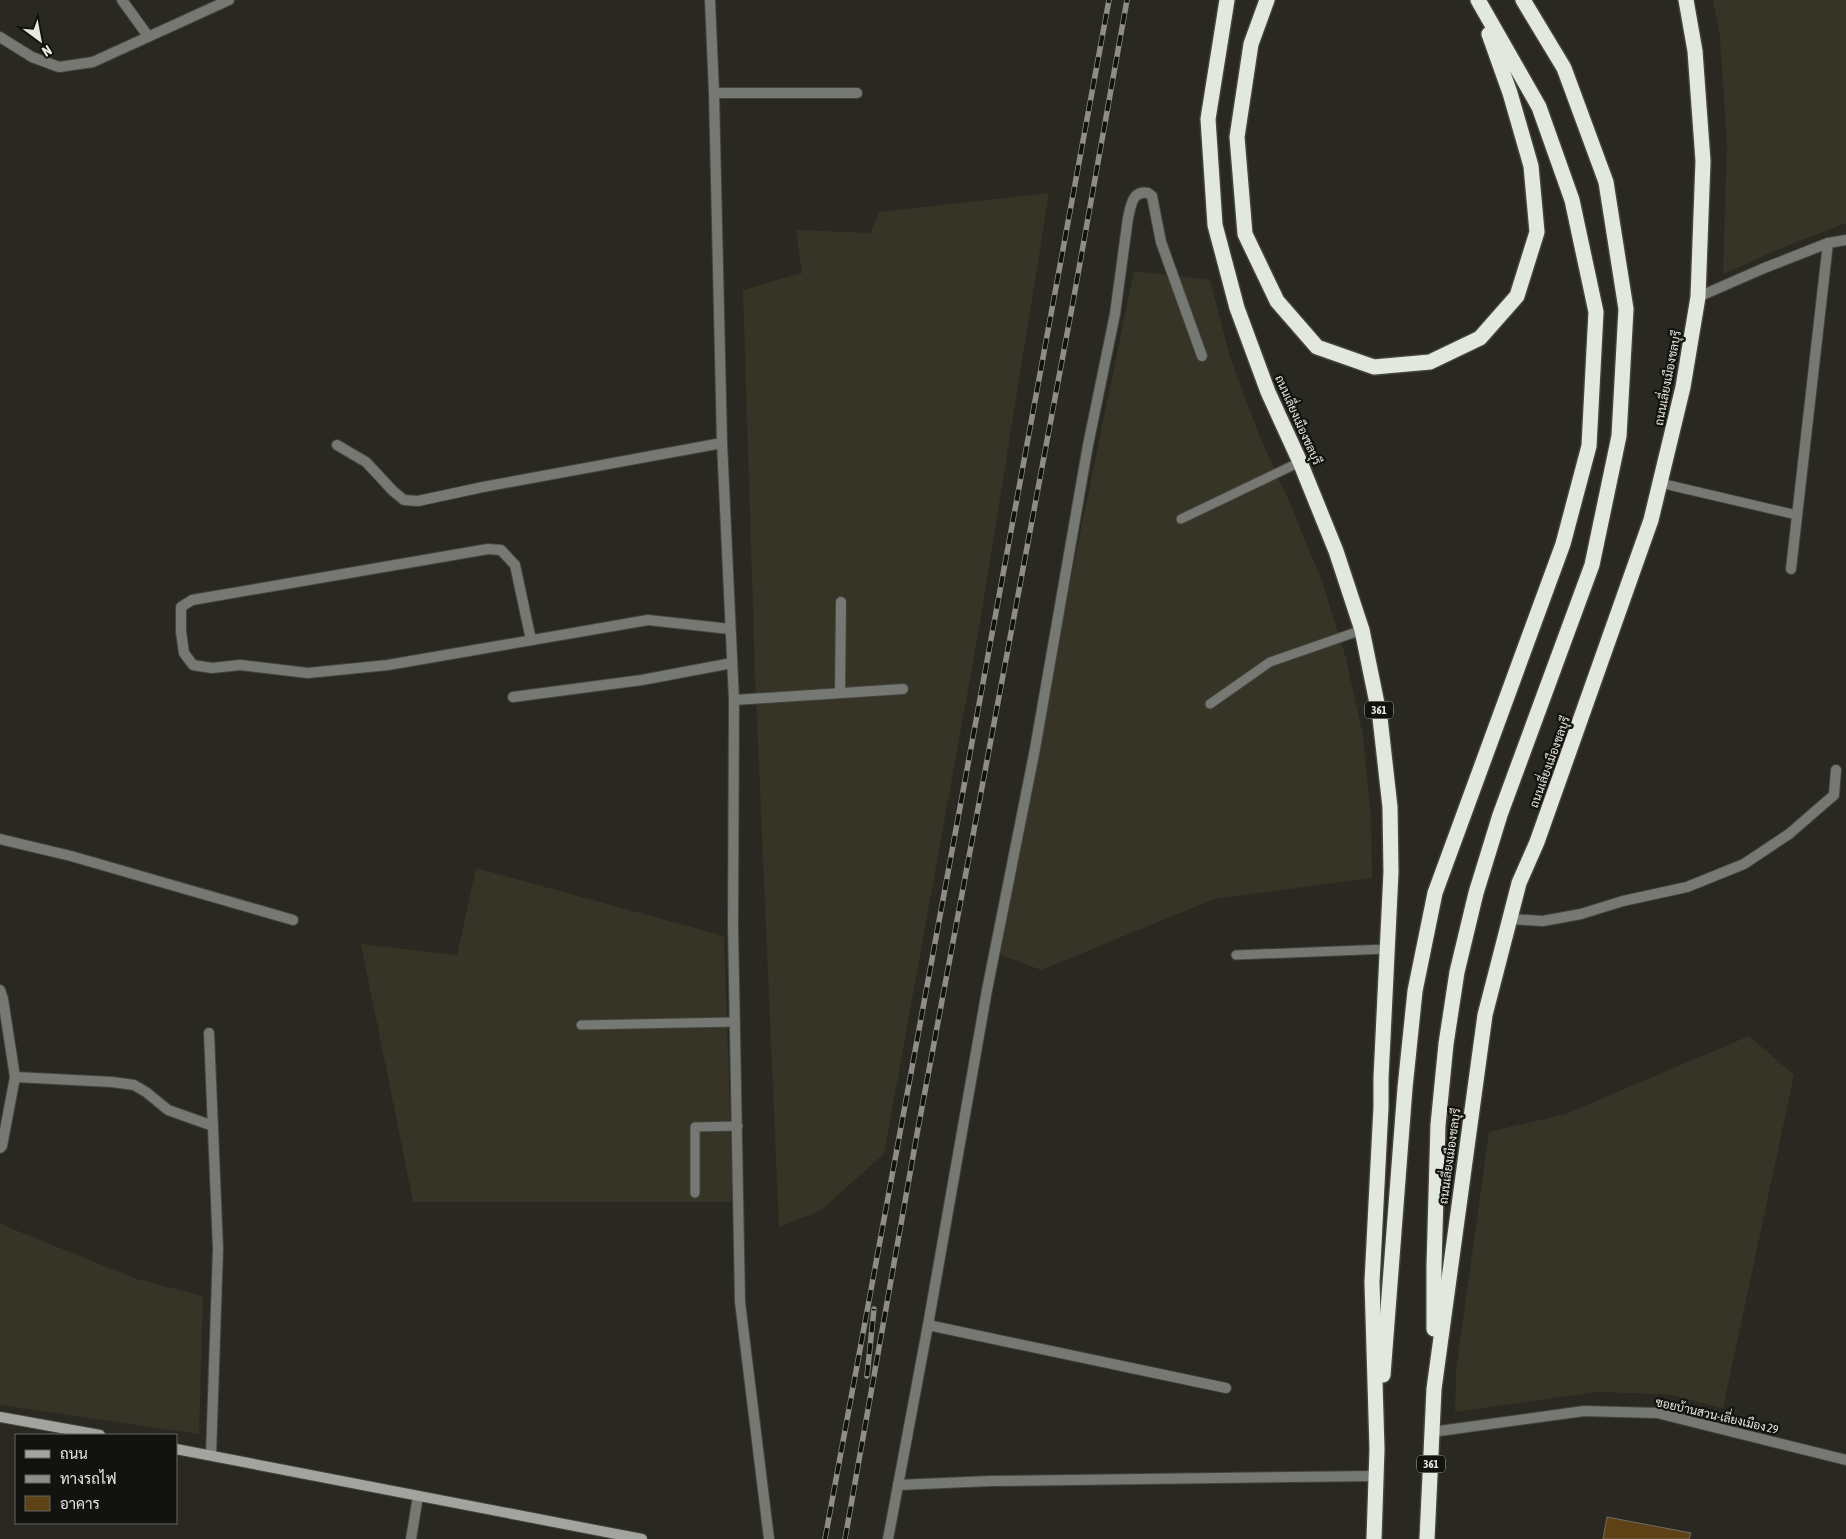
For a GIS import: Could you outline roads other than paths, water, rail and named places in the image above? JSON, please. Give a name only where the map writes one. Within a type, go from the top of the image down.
[{"type":"highway","name":"ถนนเลี่ยงเมืองชลบุรี","points":[[1226,0],[1208,119],[1215,224],[1236,308],[1268,392],[1300,462],[1336,551],[1362,630],[1380,718],[1390,807],[1391,872],[1372,1282],[1377,1449],[1374,1539]]},
{"type":"highway","points":[[1267,0],[1251,44],[1237,137],[1245,234],[1277,301],[1317,347],[1374,367],[1430,362],[1480,338],[1517,296],[1537,232],[1531,166],[1510,93],[1478,0]]},
{"type":"highway","points":[[1377,1449],[1405,1088],[1415,991],[1435,894],[1563,544],[1589,446],[1596,312],[1572,200],[1539,107],[1478,0]]},
{"type":"highway","points":[[1434,1389],[1434,1266],[1438,1124],[1446,1044],[1457,972],[1476,893],[1500,815],[1592,565],[1619,436],[1626,309],[1606,182],[1564,68],[1523,0]]},
{"type":"highway","name":"ถนนเลี่ยงเมืองชลบุรี","points":[[1427,1539],[1434,1389],[1484,1014],[1519,883],[1540,832],[1648,529],[1683,387],[1698,297],[1703,161],[1695,51],[1686,0]]},
{"type":"street","points":[[122,0],[148,36]]},
{"type":"street","points":[[0,37],[32,57],[59,67],[93,62],[229,0]]},
{"type":"street","points":[[710,0],[722,443],[734,700],[733,926],[740,1302],[769,1539]]},
{"type":"street","points":[[714,93],[857,93]]},
{"type":"street","points":[[888,1539],[987,990],[1034,749],[1088,445],[1115,314],[1128,218],[1131,202],[1140,193],[1148,193],[1152,196],[1161,242],[1202,356]]},
{"type":"street","points":[[1698,297],[1762,269],[1828,244],[1846,240]]},
{"type":"street","points":[[1791,569],[1828,244]]},
{"type":"street","points":[[337,445],[366,462],[404,500],[418,501],[722,443]]},
{"type":"street","points":[[531,640],[515,565],[502,550],[488,549],[192,600],[182,607],[181,632],[184,653],[193,665],[212,668],[240,665],[308,673],[388,665],[648,620],[730,629]]},
{"type":"street","points":[[840,692],[841,602]]},
{"type":"street","points":[[513,697],[642,680],[732,663]]},
{"type":"street","points":[[734,700],[903,689]]},
{"type":"street","points":[[1509,919],[1543,921],[1581,914],[1623,900],[1686,887],[1744,864],[1790,834],[1834,795],[1836,770]]},
{"type":"street","points":[[0,839],[71,856],[293,920]]},
{"type":"street","points":[[0,990],[15,1077],[2,1146],[0,1148]]},
{"type":"street","points":[[209,1033],[218,1249],[211,1455]]},
{"type":"street","points":[[15,1077],[112,1082],[134,1085],[168,1110],[213,1126]]},
{"type":"street","points":[[928,1325],[1226,1388]]},
{"type":"street","name":"ซอยบ้านสวน-เลี่ยงเมือง 29","points":[[1432,1432],[1584,1411],[1658,1413],[1846,1460]]},
{"type":"street","points":[[0,1417],[94,1434]]},
{"type":"street","points":[[178,1449],[642,1539]]},
{"type":"street","points":[[898,1485],[990,1481],[1376,1476]]},
{"type":"street","points":[[411,1539],[418,1496]]},
{"type":"lane","points":[[1181,519],[1300,462]]},
{"type":"lane","points":[[1660,483],[1797,515]]},
{"type":"lane","points":[[1210,704],[1270,662],[1362,630]]},
{"type":"lane","points":[[1236,955],[1387,949]]},
{"type":"lane","points":[[581,1025],[735,1022]]},
{"type":"lane","points":[[695,1193],[695,1127],[738,1126]]},
{"type":"railway","points":[[825,1539],[1109,0]]},
{"type":"railway","points":[[845,1539],[917,1134],[1073,302],[1127,0]]},
{"type":"railway","points":[[867,1376],[874,1309]]}]
